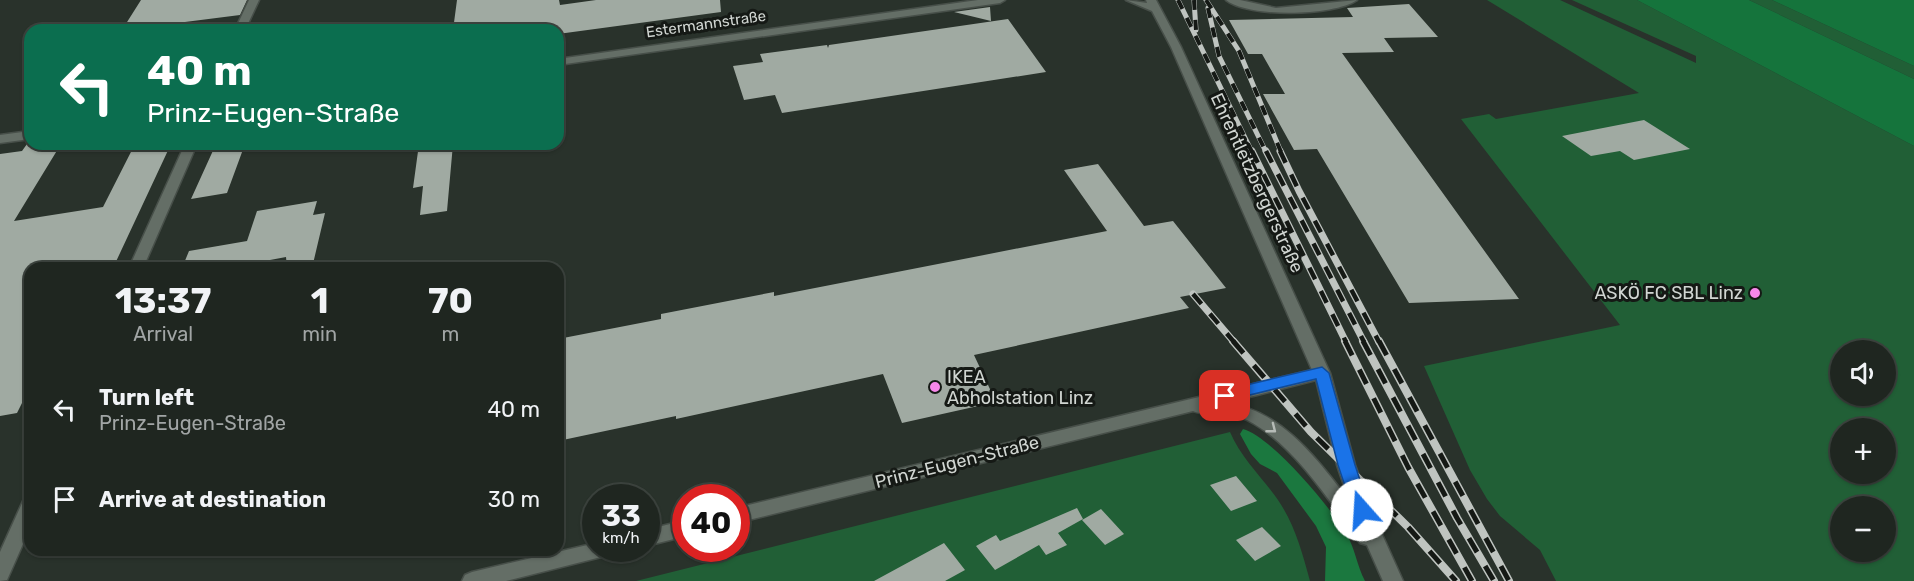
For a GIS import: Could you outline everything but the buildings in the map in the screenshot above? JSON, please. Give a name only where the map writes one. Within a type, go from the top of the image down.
[{"type":"street","points":[[243,24],[254,0]]},
{"type":"street","name":"Estermannstraße","points":[[564,61],[1000,0]]},
{"type":"street","name":"Ehrentletzbergerstraße","points":[[1131,0],[1154,5],[1288,294],[1322,373],[1346,465],[1380,553]]},
{"type":"street","points":[[1232,0],[1255,8],[1281,11],[1311,10],[1352,0]]},
{"type":"street","points":[[0,139],[24,136]]},
{"type":"street","points":[[139,262],[188,150]]},
{"type":"street","name":"Prinz-Eugen-Straße","points":[[750,513],[1322,373]]},
{"type":"street","name":"Prinz-Eugen-Straße","points":[[1176,408],[1228,408],[1252,415],[1270,426],[1326,484],[1380,553]]},
{"type":"street","points":[[0,574],[24,520]]},
{"type":"street","points":[[1380,553],[1394,581]]},
{"type":"street","points":[[472,581],[582,554]]},
{"type":"shaded area","name":"ASKÖ FC SBL Linz","points":[[1487,0],[1560,0],[1696,63],[1696,56],[1572,0],[1637,0],[1914,146],[1914,581],[1556,581],[1540,550],[1500,516],[1487,499],[1470,470],[1424,366],[1620,325],[1461,119],[1489,114],[1496,119],[1639,93]]},
{"type":"shaded area","points":[[1637,0],[1749,0],[1914,79],[1914,146]]},
{"type":"shaded area","points":[[1749,0],[1772,0],[1914,66],[1914,79]]},
{"type":"shaded area","points":[[1772,0],[1914,0],[1914,66]]},
{"type":"shaded area","points":[[1243,429],[1269,445],[1299,474],[1327,507],[1346,533],[1365,581],[1325,581],[1326,547],[1316,526],[1277,473],[1260,464],[1251,454],[1240,434]]},
{"type":"shaded area","points":[[1230,432],[1246,459],[1284,509],[1297,539],[1310,581],[636,581],[712,562],[750,562],[750,552]]},
{"type":"railway","points":[[1178,0],[1252,152]]},
{"type":"railway","points":[[1194,0],[1196,30]]},
{"type":"railway","points":[[1206,0],[1239,51],[1281,152]]},
{"type":"railway","points":[[1208,8],[1219,56],[1266,152]]},
{"type":"railway","points":[[1252,151],[1346,342]]},
{"type":"railway","points":[[1266,151],[1364,342]]},
{"type":"railway","points":[[1280,151],[1379,342]]},
{"type":"railway","points":[[1193,294],[1234,342]]},
{"type":"railway","points":[[1233,341],[1311,432],[1408,527],[1456,581]]},
{"type":"railway","points":[[1345,341],[1408,467],[1472,581]]},
{"type":"railway","points":[[1363,341],[1457,518],[1494,581]]},
{"type":"railway","points":[[1379,341],[1509,581]]},
{"type":"place","name":"ASKÖ FC SBL Linz","points":[[1755,293]]},
{"type":"place","name":"IKEA Abholstation Linz","points":[[935,387]]},
{"type":"route","points":[[1225,396],[1322,373],[1346,465],[1362,510]]}]
